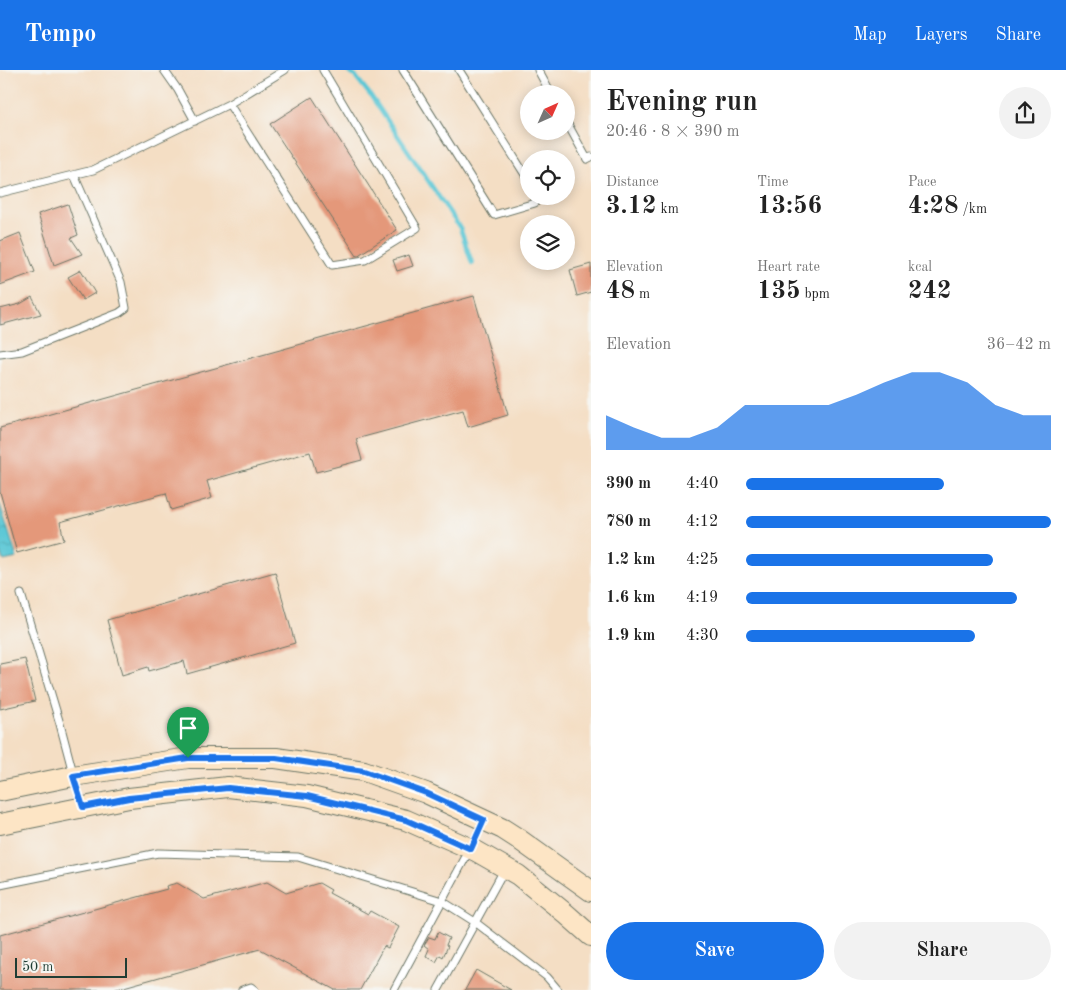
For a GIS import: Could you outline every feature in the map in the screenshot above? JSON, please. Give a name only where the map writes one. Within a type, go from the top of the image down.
[{"type":"main road","points":[[0,791],[73,776],[188,758],[276,758],[364,771],[426,793],[484,820],[517,838],[591,891]]},
{"type":"main road","points":[[73,776],[83,807]]},
{"type":"main road","points":[[0,824],[129,798],[228,788],[307,796],[406,820],[471,849],[518,875],[566,913],[591,936]]},
{"type":"main road","points":[[471,849],[484,820]]},
{"type":"main road","points":[[505,868],[517,838]]},
{"type":"lane","points":[[164,70],[195,120]]},
{"type":"lane","points":[[0,193],[93,170],[229,104],[284,70]]},
{"type":"lane","points":[[229,104],[332,265],[365,260],[417,228],[323,70]]},
{"type":"lane","points":[[403,70],[494,215],[528,205]]},
{"type":"lane","points":[[459,70],[520,167]]},
{"type":"lane","points":[[538,70],[546,85]]},
{"type":"lane","points":[[575,137],[587,159],[591,157]]},
{"type":"lane","points":[[0,354],[22,351],[119,313],[126,308],[121,282],[74,175]]},
{"type":"lane","points":[[21,594],[60,724],[73,776]]},
{"type":"lane","points":[[394,990],[471,849]]},
{"type":"lane","points":[[0,885],[158,853],[298,857],[442,902],[475,922],[547,977],[558,990]]},
{"type":"lane","points":[[438,990],[505,868]]},
{"type":"lane","points":[[242,990],[251,987],[255,990]]},
{"type":"water","points":[[0,504],[17,558],[4,561],[0,553]]},
{"type":"building","points":[[312,97],[397,230],[357,256],[270,124]]},
{"type":"building","points":[[68,204],[78,235],[71,238],[82,254],[54,265],[38,214]]},
{"type":"building","points":[[20,233],[35,272],[0,285],[0,241]]},
{"type":"building","points":[[409,255],[413,266],[397,271],[393,260]]},
{"type":"building","points":[[591,264],[591,292],[577,296],[570,270]]},
{"type":"building","points":[[81,270],[95,293],[83,300],[68,277]]},
{"type":"building","points":[[474,296],[508,415],[468,427],[463,410],[356,439],[362,460],[316,472],[310,452],[207,481],[212,498],[171,510],[166,493],[60,522],[64,540],[17,553],[0,492],[0,428]]},
{"type":"building","points":[[32,297],[41,314],[0,325],[0,309],[20,304]]},
{"type":"building","points":[[275,572],[295,643],[187,674],[184,661],[149,671],[148,667],[122,675],[107,620]]},
{"type":"building","points":[[25,659],[35,701],[0,709],[0,664]]},
{"type":"building","points":[[267,882],[286,893],[319,883],[331,890],[329,893],[368,914],[370,911],[399,927],[388,948],[384,946],[360,990],[335,990],[260,949],[113,990],[0,990],[0,935],[167,889],[166,886],[177,883],[204,899]]},
{"type":"building","points":[[438,932],[449,938],[443,957],[440,955],[436,962],[426,956],[429,949],[424,945],[429,937],[435,939]]},
{"type":"building","points":[[476,970],[511,990],[465,990]]},
{"type":"waterway","points":[[346,70],[356,77],[371,96],[460,228],[472,263]]},
{"type":"route","points":[[188,758],[276,758],[364,771],[426,793],[484,820],[471,849],[406,820],[307,796],[228,788],[129,798],[83,807],[73,776],[188,758]]}]
